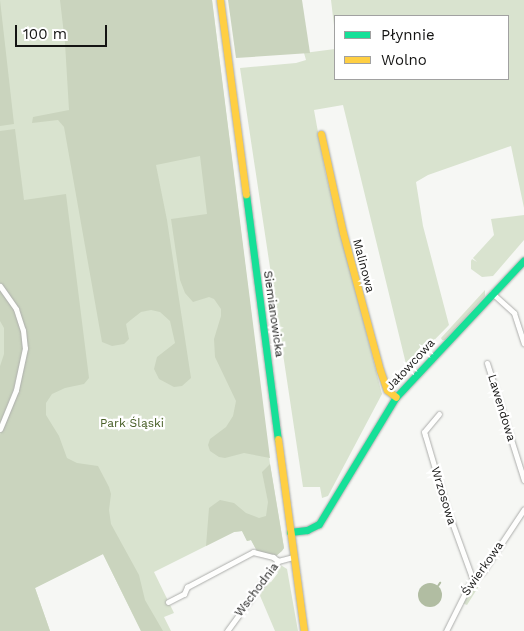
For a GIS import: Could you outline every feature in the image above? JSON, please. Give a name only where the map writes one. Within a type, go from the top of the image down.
[{"type":"street","name":"Siemianowicka","points":[[220,0],[304,631]]},
{"type":"street","name":"Malinowa","points":[[321,134],[343,233],[380,370],[386,390],[396,397]]},
{"type":"street","name":"Jałowcowa","points":[[290,532],[312,529],[322,522],[396,397],[524,260]]},
{"type":"street","points":[[0,286],[16,309],[23,330],[25,348],[16,390],[0,429]]},
{"type":"street","points":[[492,293],[513,313],[524,343]]},
{"type":"street","name":"Lawendowa","points":[[487,364],[524,480]]},
{"type":"street","name":"Wrzosowa","points":[[439,414],[424,432],[446,506],[473,580]]},
{"type":"street","name":"Świerkowa","points":[[446,631],[466,590],[473,580],[482,573],[524,509]]},
{"type":"street","points":[[168,602],[184,594],[187,587],[253,552],[273,557],[278,561]]},
{"type":"street","name":"Wschodnia","points":[[227,631],[278,561],[293,557]]},
{"type":"green space","name":"Park Śląski","points":[[0,0],[212,0],[270,464],[284,548],[276,556],[257,551],[251,540],[247,541],[242,531],[234,532],[154,572],[174,613],[164,617],[171,631],[141,631],[103,554],[35,588],[50,631],[0,631]]},
{"type":"green space","points":[[331,0],[524,0],[524,208],[511,146],[428,175],[416,182],[423,226],[449,325],[407,368],[343,105],[314,110],[325,171],[382,394],[328,496],[322,498],[320,487],[303,487],[240,68],[296,63],[306,60],[304,53],[334,49],[334,80],[509,80],[509,15],[334,15],[334,26]]},
{"type":"green space","points":[[524,215],[524,240],[493,276],[482,277],[471,269],[472,259],[477,262],[473,258],[494,235],[491,219]]},
{"type":"green space","points":[[485,290],[485,296],[445,340],[442,340],[441,338]]},
{"type":"green space","points":[[279,564],[287,569],[298,631],[275,631],[258,591],[267,580],[271,582],[278,573],[275,569]]},
{"type":"green space","points":[[474,583],[479,586],[467,605],[462,603]]},
{"type":"shaded area","points":[[0,0],[14,124],[0,126]]},
{"type":"shaded area","points":[[60,0],[212,0],[270,458],[244,453],[225,458],[219,457],[210,451],[208,445],[210,439],[226,427],[233,416],[236,401],[215,357],[214,339],[221,316],[221,309],[214,299],[209,297],[193,302],[185,293],[180,280],[171,219],[207,214],[200,156],[156,165],[167,220],[191,378],[182,386],[174,387],[159,379],[154,369],[157,357],[175,343],[170,321],[160,312],[151,310],[141,312],[126,324],[129,339],[124,344],[112,346],[102,342],[64,127],[58,120],[32,123],[33,117],[69,110]]},
{"type":"shaded area","points":[[228,0],[302,0],[310,53],[236,58]]},
{"type":"shaded area","points":[[15,129],[24,200],[66,194],[89,378],[84,384],[65,388],[52,394],[46,403],[46,415],[59,436],[67,458],[77,463],[98,466],[111,494],[109,510],[111,524],[139,575],[145,600],[163,631],[141,631],[103,554],[35,588],[50,631],[0,631],[0,435],[18,390],[27,348],[17,309],[0,283],[0,131]]},
{"type":"shaded area","points":[[0,289],[15,310],[21,330],[23,349],[13,391],[0,423],[0,366],[4,354],[4,328],[0,321]]},
{"type":"shaded area","points":[[270,464],[284,548],[282,551],[276,556],[257,551],[251,540],[247,541],[242,531],[234,532],[206,546],[209,508],[220,500],[234,503],[246,513],[259,518],[266,516],[268,502],[262,472]]},
{"type":"shaded area","points":[[430,583],[438,587],[442,595],[438,603],[430,607],[422,603],[418,595],[422,587]]},
{"type":"traffic: fast","points":[[246,194],[278,439]]},
{"type":"traffic: fast","points":[[290,532],[307,530],[319,524],[396,397],[524,260]]},
{"type":"traffic: slow","points":[[220,0],[246,194]]},
{"type":"traffic: slow","points":[[321,134],[343,233],[380,370],[387,390],[396,397]]},
{"type":"traffic: slow","points":[[278,439],[304,631]]}]
